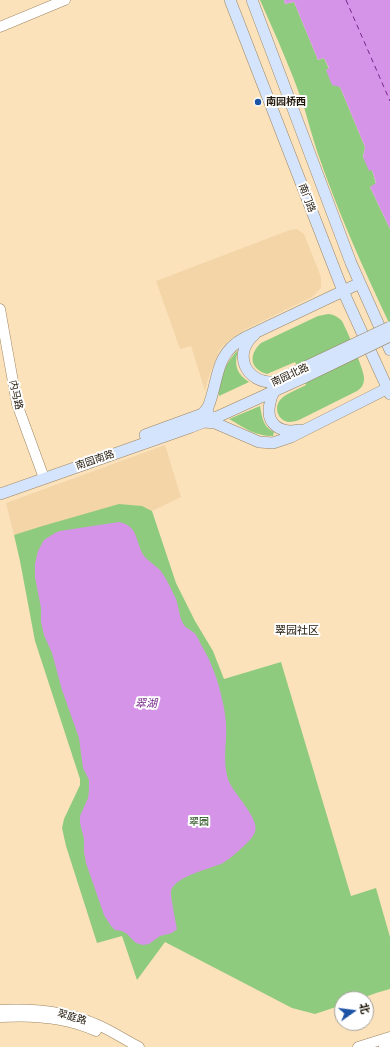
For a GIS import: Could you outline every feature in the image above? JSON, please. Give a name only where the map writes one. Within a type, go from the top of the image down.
[{"type":"main road","name":"南门路","points":[[230,0],[343,291],[389,390]]},
{"type":"main road","name":"南门路","points":[[252,0],[360,283],[390,350]]},
{"type":"main road","points":[[360,283],[238,340],[229,348],[220,365],[209,404],[201,419],[215,423],[257,441],[270,443],[283,440],[389,390]]},
{"type":"main road","name":"南园北路","points":[[303,373],[390,327]]},
{"type":"main road","points":[[261,329],[246,345],[244,363],[248,371],[254,377],[264,382],[276,385],[269,406],[269,414],[272,422],[278,428],[285,431],[306,429]]},
{"type":"main road","name":"南园北路","points":[[190,423],[390,336]]},
{"type":"main road","name":"南园南路","points":[[0,486],[42,475],[190,423]]},
{"type":"main road","name":"南园南路","points":[[0,494],[42,475]]},
{"type":"street","points":[[0,27],[66,0]]},
{"type":"street","name":"内马路","points":[[0,308],[17,404],[42,475]]},
{"type":"street","name":"翠庭路","points":[[0,1010],[33,1009],[78,1017],[98,1025],[139,1047]]},
{"type":"street","name":"翠庭路","points":[[0,1017],[17,1016],[57,1019],[94,1030],[124,1047]]},
{"type":"street","points":[[358,1047],[390,1037]]},
{"type":"street","points":[[384,1047],[390,1045]]},
{"type":"shaded area","points":[[297,229],[304,234],[321,277],[320,289],[312,297],[244,330],[228,341],[220,349],[208,379],[205,391],[191,346],[180,349],[156,281],[290,230]]},
{"type":"shaded area","points":[[165,445],[181,497],[152,511],[149,509],[39,527],[14,535],[6,503]]},
{"type":"green space","points":[[260,0],[284,0],[285,4],[294,2],[318,60],[324,58],[329,69],[326,70],[340,87],[365,147],[363,157],[372,170],[376,184],[370,187],[390,229],[390,325],[342,217],[317,151],[303,104],[283,52]]},
{"type":"green space","points":[[328,314],[337,317],[344,325],[361,367],[364,378],[363,384],[357,391],[299,420],[290,422],[285,421],[282,419],[277,410],[279,402],[286,395],[306,385],[295,362],[267,374],[261,372],[254,365],[254,352],[261,343],[318,316]]},
{"type":"green space","points":[[238,350],[236,360],[237,368],[241,375],[249,382],[219,396],[221,377],[230,360]]},
{"type":"green space","points":[[260,406],[265,424],[274,432],[273,436],[260,435],[229,419]]},
{"type":"green space","name":"翠园","points":[[119,504],[142,506],[152,511],[176,583],[195,621],[213,651],[224,679],[281,662],[351,896],[376,888],[390,937],[390,989],[374,994],[374,991],[334,991],[334,1008],[315,1014],[292,1008],[165,942],[137,980],[122,936],[97,943],[66,846],[62,828],[64,819],[80,785],[80,779],[35,641],[14,535]]},
{"type":"water","points":[[284,0],[390,0],[390,229],[370,187],[376,183],[372,170],[369,171],[363,157],[365,147],[340,87],[332,85],[326,70],[329,68],[324,58],[318,60],[294,2],[285,4]]},
{"type":"water","name":"翠湖","points":[[119,522],[130,527],[136,535],[144,556],[162,573],[176,599],[182,622],[196,635],[209,660],[219,685],[225,713],[225,764],[228,779],[250,813],[254,820],[255,826],[253,836],[229,859],[223,863],[186,877],[174,886],[171,893],[177,929],[172,933],[160,936],[149,944],[143,945],[136,943],[127,934],[122,931],[115,930],[111,926],[104,915],[86,863],[80,816],[88,798],[89,780],[83,768],[79,738],[62,690],[52,653],[44,635],[35,577],[35,564],[38,551],[44,540],[60,531]]},
{"type":"ferry route","points":[[346,0],[390,101]]},
{"type":"place","name":"南园桥西","points":[[258,102]]},
{"type":"district","name":"翠园社区","points":[[297,631]]}]
